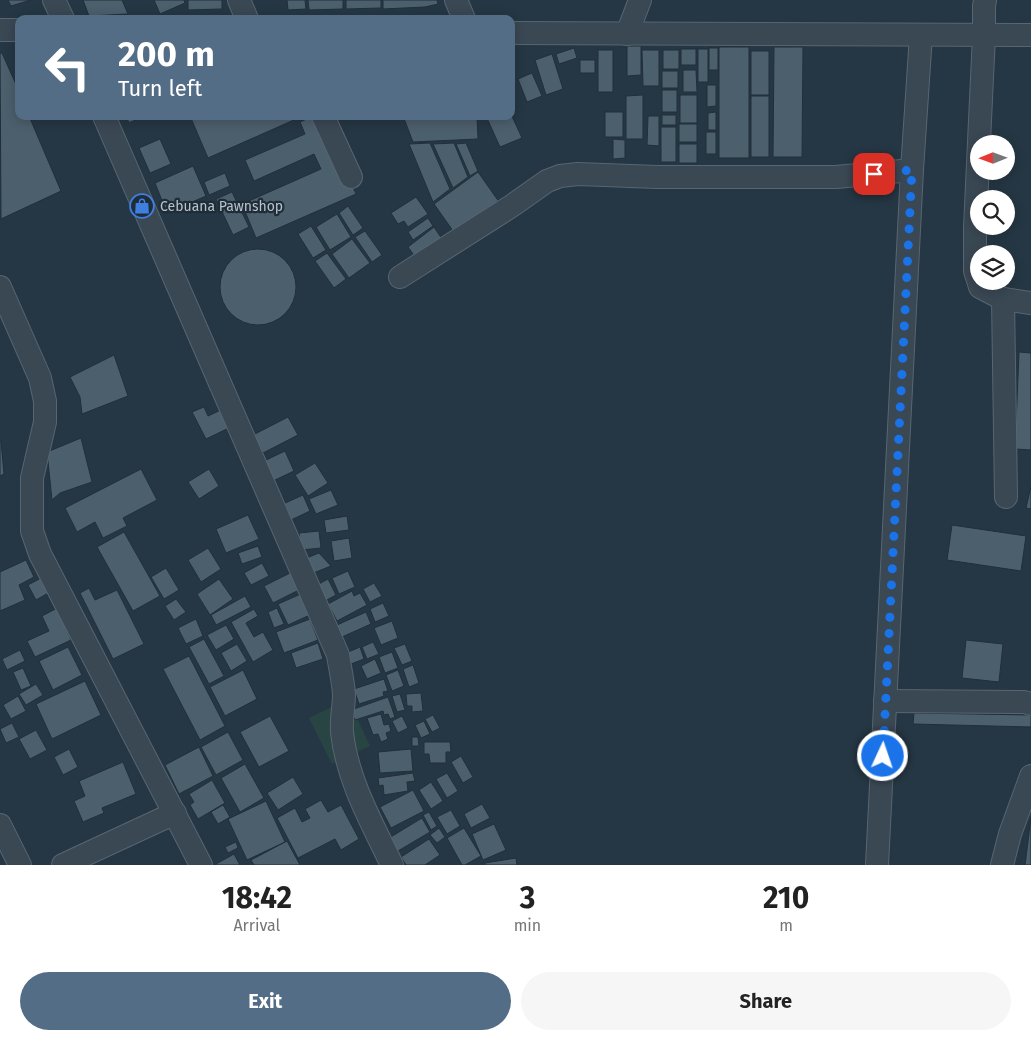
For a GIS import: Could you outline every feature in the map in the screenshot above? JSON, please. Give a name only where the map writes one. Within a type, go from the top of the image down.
[{"type":"street","points":[[54,0],[61,15]]},
{"type":"street","points":[[239,0],[245,15]]},
{"type":"street","points":[[456,0],[462,15]]},
{"type":"street","points":[[626,34],[640,0]]},
{"type":"street","points":[[986,0],[984,6],[974,227],[975,271],[980,287],[1003,299],[1031,303]]},
{"type":"street","points":[[0,30],[15,30]]},
{"type":"street","points":[[515,33],[1031,35]]},
{"type":"street","points":[[878,865],[912,170],[921,35]]},
{"type":"street","points":[[106,120],[338,655],[344,694],[342,731],[348,761],[355,786],[392,865]]},
{"type":"street","points":[[325,120],[351,177]]},
{"type":"street","points":[[400,277],[547,181],[560,176],[578,174],[836,177],[912,170]]},
{"type":"street","points":[[0,287],[40,378],[46,401],[45,422],[32,478],[32,531],[40,554],[201,865]]},
{"type":"street","points":[[1003,299],[1006,498]]},
{"type":"street","points":[[885,701],[1024,702],[1031,704]]},
{"type":"street","points":[[1002,865],[1010,834],[1031,776]]},
{"type":"street","points":[[63,865],[175,813]]},
{"type":"street","points":[[2,835],[20,865]]},
{"type":"green space","points":[[348,699],[370,746],[332,764],[309,718]]},
{"type":"building","points":[[8,0],[31,0],[11,6]]},
{"type":"building","points":[[83,0],[122,0],[128,14],[108,15],[89,15]]},
{"type":"building","points":[[154,0],[184,0],[185,3],[160,14]]},
{"type":"building","points":[[188,0],[222,0],[222,9],[188,10]]},
{"type":"building","points":[[287,0],[305,0],[306,9],[288,10]]},
{"type":"building","points":[[308,0],[343,0],[343,9],[309,10]]},
{"type":"building","points":[[346,0],[381,0],[381,8],[346,9]]},
{"type":"building","points":[[383,0],[437,0],[438,4],[425,7],[383,9]]},
{"type":"building","points":[[627,46],[641,46],[641,75],[627,76]]},
{"type":"building","points":[[719,47],[749,47],[749,158],[719,158]]},
{"type":"building","points":[[774,47],[803,47],[802,157],[773,157]]},
{"type":"building","points":[[574,48],[577,58],[559,64],[556,54]]},
{"type":"building","points":[[709,48],[718,48],[718,70],[709,70]]},
{"type":"building","points":[[681,49],[696,49],[696,65],[681,65]]},
{"type":"building","points":[[698,49],[708,49],[708,82],[698,82]]},
{"type":"building","points":[[598,50],[613,50],[613,92],[598,92]]},
{"type":"building","points":[[642,50],[659,50],[659,86],[643,86]]},
{"type":"building","points":[[663,50],[679,50],[679,69],[663,69]]},
{"type":"building","points":[[751,51],[769,51],[769,95],[751,95]]},
{"type":"building","points":[[0,53],[2,53],[15,82],[15,120],[31,120],[61,191],[1,219]]},
{"type":"building","points":[[552,54],[563,89],[546,95],[535,60]]},
{"type":"building","points":[[580,60],[595,60],[595,73],[580,73]]},
{"type":"building","points":[[683,70],[696,70],[697,92],[683,92]]},
{"type":"building","points":[[662,71],[678,71],[678,88],[662,88]]},
{"type":"building","points":[[532,73],[542,96],[527,102],[518,79]]},
{"type":"building","points":[[707,85],[716,85],[716,106],[707,107]]},
{"type":"building","points":[[662,90],[677,90],[677,112],[662,112]]},
{"type":"building","points":[[643,95],[643,139],[626,139],[626,96]]},
{"type":"building","points":[[680,95],[697,95],[697,123],[680,123]]},
{"type":"building","points":[[751,96],[769,96],[769,157],[751,157]]},
{"type":"building","points":[[605,112],[623,112],[623,137],[605,137]]},
{"type":"building","points":[[716,112],[716,130],[708,130],[708,113]]},
{"type":"building","points":[[662,115],[676,115],[676,125],[662,125]]},
{"type":"building","points":[[648,116],[659,116],[659,146],[647,145]]},
{"type":"building","points":[[192,120],[294,120],[208,158]]},
{"type":"building","points":[[304,120],[324,120],[356,194],[256,238],[242,204],[321,169],[314,154],[254,181],[245,160],[305,134],[300,122]]},
{"type":"building","points":[[405,120],[477,120],[478,139],[413,142]]},
{"type":"building","points":[[488,120],[514,120],[522,138],[500,147]]},
{"type":"building","points":[[679,124],[697,124],[697,142],[679,142]]},
{"type":"building","points":[[661,127],[676,127],[676,162],[661,162]]},
{"type":"building","points":[[706,132],[716,132],[716,154],[706,154]]},
{"type":"building","points":[[160,139],[171,164],[150,173],[139,148]]},
{"type":"building","points":[[613,139],[625,140],[625,158],[613,159]]},
{"type":"building","points":[[430,143],[450,189],[433,202],[409,144]]},
{"type":"building","points":[[454,143],[468,177],[453,188],[433,144]]},
{"type":"building","points":[[466,143],[478,171],[470,176],[456,144]]},
{"type":"building","points":[[679,144],[697,144],[697,163],[679,163]]},
{"type":"building","points":[[193,166],[206,196],[167,213],[155,183]]},
{"type":"building","points":[[478,172],[502,206],[458,238],[434,204]]},
{"type":"building","points":[[225,173],[230,186],[209,195],[204,182]]},
{"type":"building","points":[[232,192],[249,227],[233,235],[216,199]]},
{"type":"building","points":[[416,197],[428,214],[408,227],[404,221],[398,224],[391,213]]},
{"type":"building","points":[[348,206],[363,228],[353,235],[339,213]]},
{"type":"building","points":[[337,214],[351,237],[330,250],[316,227]]},
{"type":"building","points":[[428,218],[433,226],[413,240],[408,232]]},
{"type":"building","points":[[311,226],[326,250],[313,258],[298,234]]},
{"type":"building","points":[[434,227],[444,242],[418,261],[408,247]]},
{"type":"building","points":[[365,231],[382,255],[372,262],[355,237]]},
{"type":"building","points":[[352,239],[370,263],[349,278],[332,254]]},
{"type":"building","points":[[258,249],[272,252],[285,260],[293,273],[296,287],[293,301],[285,314],[272,322],[258,325],[244,322],[231,314],[223,301],[220,287],[223,273],[231,260],[244,252]]},
{"type":"building","points":[[327,253],[346,279],[334,288],[315,261]]},
{"type":"building","points":[[1019,352],[1031,353],[1031,450],[1015,449]]},
{"type":"building","points":[[114,355],[128,396],[82,414],[80,397],[70,377]]},
{"type":"building","points":[[204,407],[208,416],[223,409],[231,427],[206,439],[192,412]]},
{"type":"building","points":[[288,417],[298,435],[263,453],[253,435]]},
{"type":"building","points":[[81,438],[92,482],[60,493],[52,500],[47,452]]},
{"type":"building","points":[[0,442],[4,474],[0,476]]},
{"type":"building","points":[[285,451],[294,471],[273,481],[264,461]]},
{"type":"building","points":[[315,463],[328,483],[308,496],[295,475]]},
{"type":"building","points":[[141,469],[157,500],[123,518],[127,526],[103,538],[95,522],[77,532],[65,508]]},
{"type":"building","points":[[209,469],[219,486],[199,499],[188,482]]},
{"type":"building","points":[[1031,486],[1031,509],[1026,508]]},
{"type":"building","points":[[331,490],[338,505],[316,514],[309,499]]},
{"type":"building","points":[[303,495],[310,511],[291,520],[283,504]]},
{"type":"building","points":[[248,515],[259,539],[226,553],[216,529]]},
{"type":"building","points":[[347,516],[349,530],[326,533],[324,520]]},
{"type":"building","points":[[952,525],[1026,536],[1021,571],[947,560]]},
{"type":"building","points":[[319,531],[321,548],[301,550],[299,533]]},
{"type":"building","points":[[124,532],[160,596],[133,611],[97,547]]},
{"type":"building","points":[[349,538],[352,558],[334,561],[331,541]]},
{"type":"building","points":[[258,546],[262,557],[242,564],[238,553]]},
{"type":"building","points":[[208,548],[221,569],[201,582],[188,560]]},
{"type":"building","points":[[319,553],[331,566],[311,574],[304,559]]},
{"type":"building","points":[[26,560],[34,577],[19,585],[25,600],[0,611],[0,572]]},
{"type":"building","points":[[262,563],[269,576],[251,585],[244,573]]},
{"type":"building","points":[[166,568],[179,590],[164,599],[151,577]]},
{"type":"building","points":[[348,571],[355,587],[339,594],[332,578]]},
{"type":"building","points":[[292,572],[301,589],[273,603],[264,586]]},
{"type":"building","points":[[43,577],[50,592],[36,600],[28,585]]},
{"type":"building","points":[[219,579],[233,599],[210,615],[197,594]]},
{"type":"building","points":[[328,579],[336,595],[325,601],[317,585]]},
{"type":"building","points":[[374,583],[382,596],[370,602],[363,589]]},
{"type":"building","points":[[89,588],[95,600],[117,590],[144,644],[113,659],[80,593]]},
{"type":"building","points":[[352,591],[354,596],[360,593],[367,605],[337,621],[328,604]]},
{"type":"building","points":[[303,593],[312,614],[288,625],[278,604]]},
{"type":"building","points":[[245,596],[251,607],[216,625],[211,615]]},
{"type":"building","points":[[176,599],[186,612],[174,620],[165,606]]},
{"type":"building","points":[[383,603],[389,616],[375,622],[370,609]]},
{"type":"building","points":[[63,605],[73,625],[66,628],[71,640],[35,657],[27,641],[49,631],[42,616]]},
{"type":"building","points":[[277,608],[284,624],[274,628],[268,612]]},
{"type":"building","points":[[254,609],[258,616],[246,623],[254,637],[263,632],[273,650],[253,662],[231,622]]},
{"type":"building","points":[[366,612],[371,624],[342,637],[337,625]]},
{"type":"building","points":[[196,619],[203,636],[186,644],[178,628]]},
{"type":"building","points":[[310,619],[318,640],[284,653],[276,632]]},
{"type":"building","points":[[392,621],[398,638],[381,645],[374,628]]},
{"type":"building","points":[[226,625],[234,639],[216,650],[207,635]]},
{"type":"building","points":[[204,639],[224,676],[209,684],[189,647]]},
{"type":"building","points":[[966,640],[1003,644],[999,682],[962,678]]},
{"type":"building","points":[[373,642],[379,654],[367,659],[362,647]]},
{"type":"building","points":[[318,643],[323,659],[296,668],[291,653]]},
{"type":"building","points":[[237,644],[247,661],[231,671],[221,653]]},
{"type":"building","points":[[405,644],[412,661],[402,665],[394,648]]},
{"type":"building","points":[[68,647],[82,675],[53,690],[39,661]]},
{"type":"building","points":[[360,647],[364,659],[351,664],[346,653]]},
{"type":"building","points":[[20,650],[25,661],[7,670],[2,659]]},
{"type":"building","points":[[392,652],[398,668],[385,673],[379,657]]},
{"type":"building","points":[[189,656],[225,726],[200,740],[163,669]]},
{"type":"building","points":[[375,659],[381,673],[367,679],[361,666]]},
{"type":"building","points":[[413,665],[419,683],[409,687],[403,669]]},
{"type":"building","points":[[23,668],[31,686],[21,690],[13,672]]},
{"type":"building","points":[[243,670],[257,699],[225,716],[210,687]]},
{"type":"building","points":[[398,670],[404,686],[392,691],[386,675]]},
{"type":"building","points":[[384,679],[388,691],[383,692],[384,696],[359,704],[354,689]]},
{"type":"building","points":[[85,681],[101,715],[52,739],[36,704]]},
{"type":"building","points":[[36,684],[43,695],[26,705],[19,694]]},
{"type":"building","points":[[421,693],[423,711],[412,712],[412,706],[407,706],[406,694]]},
{"type":"building","points":[[400,694],[405,710],[397,712],[392,696]]},
{"type":"building","points":[[18,696],[26,711],[11,719],[3,705]]},
{"type":"building","points":[[388,697],[395,717],[390,719],[388,714],[384,715],[383,711],[355,720],[351,710]]},
{"type":"building","points":[[914,713],[1031,715],[1031,727],[913,724]]},
{"type":"building","points":[[381,714],[384,725],[389,724],[391,731],[386,733],[388,739],[381,742],[378,734],[373,735],[367,718]]},
{"type":"building","points":[[433,715],[440,728],[432,732],[425,719]]},
{"type":"building","points":[[270,716],[289,751],[259,767],[240,732]]},
{"type":"building","points":[[402,716],[408,728],[398,733],[392,721]]},
{"type":"building","points":[[424,721],[430,734],[421,738],[415,725]]},
{"type":"building","points":[[12,723],[19,737],[6,743],[0,729]]},
{"type":"building","points":[[36,730],[47,750],[30,759],[19,739]]},
{"type":"building","points":[[228,732],[243,760],[216,775],[201,747]]},
{"type":"building","points":[[412,737],[418,737],[419,746],[412,746]]},
{"type":"building","points":[[424,742],[450,742],[451,752],[446,752],[446,763],[430,763],[429,754],[424,754]]},
{"type":"building","points":[[199,747],[213,776],[179,794],[165,765]]},
{"type":"building","points":[[69,749],[78,767],[63,775],[54,757]]},
{"type":"building","points":[[411,749],[413,771],[380,773],[378,752]]},
{"type":"building","points":[[461,756],[473,777],[463,783],[451,762]]},
{"type":"building","points":[[123,762],[136,794],[102,808],[104,813],[83,822],[74,801],[85,796],[79,781]]},
{"type":"building","points":[[245,764],[264,798],[240,812],[221,778]]},
{"type":"building","points":[[413,773],[415,781],[407,782],[408,791],[384,795],[383,785],[379,786],[378,778]]},
{"type":"building","points":[[447,773],[458,791],[447,798],[436,779]]},
{"type":"building","points":[[293,777],[303,794],[278,810],[267,793]]},
{"type":"building","points":[[212,780],[225,803],[198,819],[190,805],[194,802],[189,794]]},
{"type":"building","points":[[431,782],[443,801],[431,809],[419,790]]},
{"type":"building","points":[[413,790],[424,811],[391,828],[380,807]]},
{"type":"building","points":[[321,800],[328,812],[341,805],[359,839],[341,850],[335,839],[298,858],[277,818],[295,808],[302,822],[310,818],[305,809]]},
{"type":"building","points":[[266,801],[285,842],[247,860],[228,819]]},
{"type":"building","points":[[482,804],[490,818],[471,828],[464,814]]},
{"type":"building","points":[[223,805],[230,817],[218,824],[211,812]]},
{"type":"building","points":[[451,810],[460,826],[447,834],[437,817]]},
{"type":"building","points":[[429,812],[437,826],[431,830],[423,815]]},
{"type":"building","points":[[1031,817],[1031,865],[1025,865]]},
{"type":"building","points":[[422,818],[430,832],[398,851],[389,838]]},
{"type":"building","points":[[494,824],[506,850],[483,860],[472,834]]},
{"type":"building","points":[[439,828],[445,837],[437,843],[430,835]]},
{"type":"building","points":[[464,828],[481,856],[462,865],[447,838]]},
{"type":"building","points":[[429,839],[440,855],[425,865],[406,865],[401,857]]},
{"type":"building","points":[[287,841],[300,865],[254,865],[251,860]]},
{"type":"building","points":[[236,842],[238,848],[228,853],[225,847]]},
{"type":"building","points":[[234,854],[240,865],[216,865],[216,864]]},
{"type":"building","points":[[516,858],[517,865],[485,865],[485,863]]},
{"type":"place","name":"Cebuana Pawnshop","points":[[142,206]]},
{"type":"route","points":[[874,174],[912,170],[883,756]]}]
